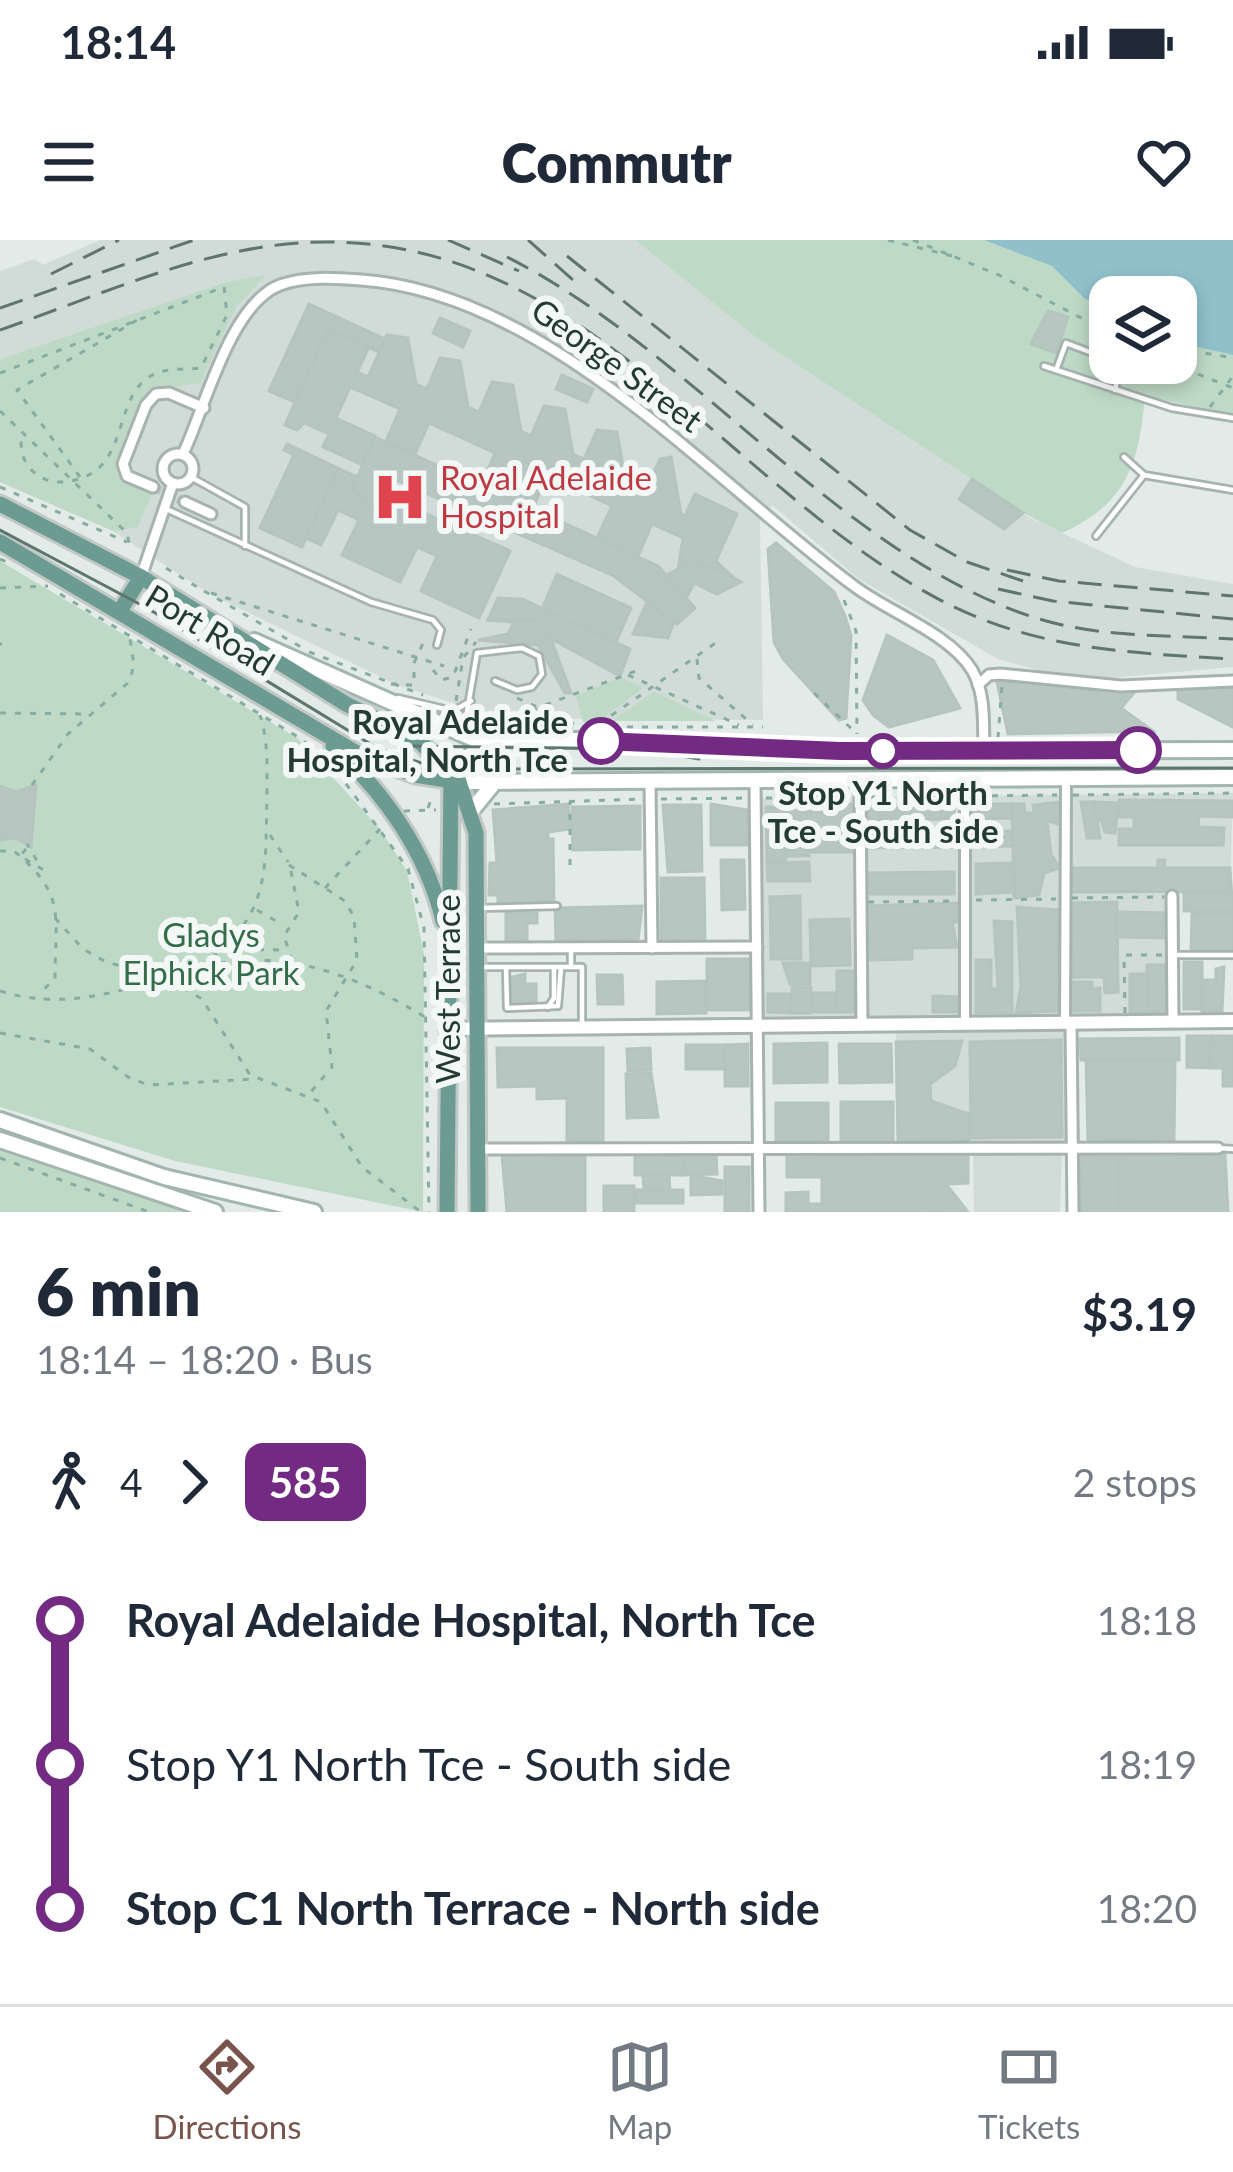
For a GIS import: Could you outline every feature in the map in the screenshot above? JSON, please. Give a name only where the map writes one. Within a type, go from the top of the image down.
[{"type":"main road","name":"Port Road","points":[[0,504],[141,577],[250,640],[329,694],[417,740],[453,778]]},
{"type":"main road","name":"Port Road","points":[[0,542],[374,761],[453,778]]},
{"type":"main road","points":[[120,611],[141,577]]},
{"type":"main road","name":"Port Road","points":[[250,640],[342,678],[488,750],[1233,750]]},
{"type":"main road","points":[[304,722],[356,769],[417,851],[439,904],[448,965]]},
{"type":"main road","name":"West Terrace","points":[[447,1212],[453,778],[462,736]]},
{"type":"main road","points":[[453,778],[488,750]]},
{"type":"main road","points":[[984,750],[984,782]]},
{"type":"main road","points":[[453,778],[494,772],[756,793],[965,789],[984,782],[1067,788],[1233,778]]},
{"type":"main road","points":[[472,810],[494,772]]},
{"type":"main road","name":"West Terrace","points":[[453,778],[472,810],[478,908],[478,1212]]},
{"type":"main road","points":[[0,1120],[164,1178],[314,1212]]},
{"type":"main road","points":[[24,1148],[30,1131]]},
{"type":"main road","points":[[0,1140],[215,1212]]},
{"type":"street","name":"George Street","points":[[183,454],[238,324],[262,296],[280,285],[329,278],[394,282],[501,318],[571,362],[854,586],[956,653],[978,685]]},
{"type":"street","points":[[152,487],[127,476],[123,464],[146,405],[156,394],[169,393],[204,408]]},
{"type":"street","points":[[141,577],[173,483],[164,464],[170,456],[183,454],[193,464],[191,477],[173,483]]},
{"type":"street","points":[[185,502],[211,514]]},
{"type":"street","points":[[984,750],[978,685],[988,675],[1121,686],[1233,681]]},
{"type":"street","points":[[650,784],[652,948]]},
{"type":"street","points":[[1067,788],[1073,1212]]},
{"type":"street","points":[[965,789],[965,1018]]},
{"type":"street","points":[[860,792],[862,1025]]},
{"type":"street","points":[[756,793],[759,1212]]},
{"type":"street","points":[[1172,896],[1173,1022]]},
{"type":"street","points":[[479,948],[757,947]]},
{"type":"street","points":[[446,1029],[1233,1022]]},
{"type":"street","points":[[478,1149],[1218,1148]]},
{"type":"lane","points":[[1056,370],[1066,343],[1095,354],[1118,376],[1115,390]]},
{"type":"lane","points":[[1044,366],[1115,390],[1233,418]]},
{"type":"lane","points":[[1124,457],[1144,475],[1233,490]]},
{"type":"lane","points":[[1096,536],[1144,475]]},
{"type":"lane","points":[[191,477],[245,507],[245,546]]},
{"type":"lane","points":[[164,508],[371,602],[433,620],[441,630],[436,645]]},
{"type":"lane","points":[[462,736],[472,700],[471,664],[480,651],[526,648],[539,656],[542,674],[529,689],[495,681]]},
{"type":"lane","points":[[342,678],[436,709],[460,710],[472,700]]},
{"type":"lane","points":[[478,908],[557,906]]},
{"type":"lane","points":[[571,948],[571,967]]},
{"type":"lane","points":[[1173,955],[1233,955]]},
{"type":"lane","points":[[479,967],[582,967],[582,1028]]},
{"type":"lane","points":[[506,967],[505,1007],[547,1007],[554,998],[558,967]]},
{"type":"lane","points":[[1218,1148],[1233,1149]]},
{"type":"path","points":[[888,240],[962,258]]},
{"type":"path","points":[[913,240],[962,258],[1089,322]]},
{"type":"path","points":[[0,373],[224,287],[226,315],[201,368],[149,376],[138,388],[106,460],[80,477],[50,481],[34,474],[24,461],[22,432]]},
{"type":"path","points":[[80,477],[17,390],[146,315]]},
{"type":"path","points":[[1197,352],[1233,358]]},
{"type":"path","points":[[1197,373],[1233,388]]},
{"type":"path","points":[[1206,414],[1233,376]]},
{"type":"path","points":[[0,411],[127,533],[129,543],[0,487]]},
{"type":"path","points":[[0,559],[10,564]]},
{"type":"path","points":[[166,568],[308,651],[428,697]]},
{"type":"path","points":[[29,575],[321,755],[382,828],[408,869],[421,907],[430,1044],[430,1212]]},
{"type":"path","points":[[0,589],[48,586]]},
{"type":"path","points":[[204,591],[444,666]]},
{"type":"path","points":[[814,693],[857,734],[856,631],[844,600]]},
{"type":"path","points":[[433,670],[441,680],[453,677],[471,629]]},
{"type":"path","points":[[32,785],[87,715],[129,682],[134,665],[130,637]]},
{"type":"path","points":[[391,684],[414,685],[424,641]]},
{"type":"path","points":[[446,703],[454,707],[463,658],[476,642]]},
{"type":"path","points":[[598,725],[717,642]]},
{"type":"path","points":[[697,656],[699,678],[753,720],[753,727]]},
{"type":"path","points":[[509,727],[487,727],[636,670]]},
{"type":"path","points":[[626,674],[742,727]]},
{"type":"path","points":[[998,738],[1004,677]]},
{"type":"path","points":[[500,691],[575,725]]},
{"type":"path","points":[[0,713],[87,715]]},
{"type":"path","points":[[0,992],[44,1001],[97,998],[169,979],[226,949],[256,908],[269,835],[269,754],[259,713]]},
{"type":"path","points":[[531,727],[763,727]]},
{"type":"path","points":[[571,755],[488,750],[494,772],[571,765]]},
{"type":"path","points":[[658,799],[965,789],[1233,793]]},
{"type":"path","points":[[427,809],[433,794]]},
{"type":"path","points":[[494,804],[643,799]]},
{"type":"path","points":[[570,800],[570,865]]},
{"type":"path","points":[[403,812],[439,810]]},
{"type":"path","points":[[325,888],[382,828]]},
{"type":"path","points":[[269,835],[289,865],[300,898],[299,911],[287,925],[286,950],[293,962]]},
{"type":"path","points":[[0,851],[42,869],[26,847],[20,856]]},
{"type":"path","points":[[20,856],[45,877],[55,918],[55,980],[46,987],[44,1001]]},
{"type":"path","points":[[289,865],[345,901],[354,917],[358,960],[326,1011],[332,1067],[307,1095]]},
{"type":"path","points":[[861,902],[1172,896]]},
{"type":"path","points":[[256,908],[273,924],[287,925]]},
{"type":"path","points":[[55,918],[83,949],[106,962],[169,979],[202,999],[256,1079]]},
{"type":"path","points":[[226,949],[286,950]]},
{"type":"path","points":[[1125,1014],[1124,955],[1173,955]]},
{"type":"path","points":[[196,968],[259,959],[293,962],[383,992],[427,1018]]},
{"type":"path","points":[[0,1033],[89,1049],[148,1085],[256,1079],[307,1095],[321,1102],[362,1167],[421,1212]]},
{"type":"path","points":[[0,1158],[149,1212]]},
{"type":"shaded area","name":"Royal Adelaide Hospital","points":[[100,240],[635,240],[758,339],[1030,518],[1135,567],[1233,584],[1233,667],[1110,678],[1052,674],[998,659],[860,580],[772,505],[760,521],[763,720],[472,718],[459,705],[395,684],[208,593],[113,531],[0,482],[0,271],[34,259],[43,265]]},
{"type":"shaded area","points":[[1233,793],[1230,893],[1172,894],[1173,1022],[1072,1023],[1074,1146],[898,1148],[896,1025],[758,1026],[755,798]]},
{"type":"shaded area","points":[[973,1150],[1062,1151],[1060,1212],[974,1212]]},
{"type":"green space","points":[[635,240],[1233,240],[1233,415],[1145,396],[1134,461],[1116,494],[1102,508],[1062,533],[1023,513],[758,339]]},
{"type":"green space","points":[[266,275],[236,307],[200,383],[148,391],[117,464],[124,480],[152,494],[138,527],[113,531],[0,482],[0,359],[228,282]]},
{"type":"green space","name":"Gladys Elphick Park","points":[[0,561],[297,738],[380,829],[407,871],[424,954],[423,1212],[175,1161],[0,1107]]},
{"type":"green space","points":[[621,677],[643,688],[597,722],[583,722],[576,696]]},
{"type":"green space","points":[[654,692],[716,721],[612,721]]},
{"type":"green space","points":[[0,1144],[186,1212],[0,1212]]},
{"type":"water","points":[[984,240],[1233,240],[1233,355],[1197,347],[1197,276],[1089,276],[1089,301],[1052,266]]},
{"type":"building","points":[[309,304],[385,339],[379,352],[328,329],[295,402],[269,391]]},
{"type":"building","points":[[1048,311],[1068,317],[1056,353],[1031,344]]},
{"type":"building","points":[[440,318],[470,331],[463,347],[433,333]]},
{"type":"building","points":[[328,329],[369,347],[357,372],[368,377],[387,335],[408,338],[416,384],[427,389],[440,358],[460,361],[468,407],[479,412],[492,382],[513,385],[521,431],[531,436],[544,406],[565,409],[573,454],[584,459],[597,430],[617,432],[625,478],[647,488],[660,459],[671,457],[681,514],[685,516],[695,494],[737,514],[716,561],[734,578],[696,561],[678,570],[683,538],[652,524],[638,556],[597,538],[612,506],[547,476],[533,508],[481,485],[495,453],[429,423],[415,454],[386,441],[400,409],[350,387],[336,418],[375,436],[361,464],[323,447],[329,434],[304,423],[297,430],[285,425]]},
{"type":"building","points":[[562,375],[593,389],[587,402],[556,389]]},
{"type":"building","points":[[375,437],[658,566],[695,608],[677,624],[614,576],[394,479],[376,509],[352,489]]},
{"type":"building","points":[[287,444],[338,468],[302,547],[260,528],[294,455],[284,450]]},
{"type":"building","points":[[338,468],[357,477],[352,489],[376,509],[384,495],[510,551],[479,618],[421,591],[437,556],[417,547],[400,582],[342,555],[359,520],[338,510],[321,545],[306,538]]},
{"type":"building","points":[[972,479],[1023,513],[1004,529],[959,499]]},
{"type":"building","points":[[776,543],[834,592],[845,616],[851,636],[846,718],[839,720],[783,659],[774,642],[768,549]]},
{"type":"building","points":[[696,561],[741,582],[717,594],[694,583],[686,598],[666,575]]},
{"type":"building","points":[[557,574],[631,608],[616,642],[542,609]]},
{"type":"building","points":[[498,598],[522,599],[630,649],[620,676],[550,638],[535,620],[488,620]]},
{"type":"building","points":[[647,602],[674,622],[668,638],[633,634]]},
{"type":"building","points":[[488,620],[537,621],[551,639],[571,693],[565,693],[538,645],[478,640],[508,634],[514,622]]},
{"type":"building","points":[[887,635],[933,660],[960,708],[889,727],[873,715],[863,700]]},
{"type":"building","points":[[996,677],[1134,693],[1121,708],[1153,731],[1008,734]]},
{"type":"building","points":[[1233,685],[1233,727],[1178,699],[1178,687]]},
{"type":"building","points":[[36,785],[31,847],[16,838],[0,840],[0,786],[16,792]]},
{"type":"building","points":[[1119,800],[1233,801],[1233,817],[1199,816],[1198,827],[1224,828],[1223,845],[1119,845],[1119,829],[1134,829],[1134,817],[1119,817]]},
{"type":"building","points":[[1061,802],[1057,824],[1047,820],[1051,854],[1060,868],[1044,873],[1039,895],[1014,898],[1012,804],[1024,804],[1025,813],[1034,813],[1033,805]]},
{"type":"building","points":[[1081,802],[1094,802],[1100,838],[1087,838]]},
{"type":"building","points":[[1094,802],[1118,803],[1115,833],[1105,832],[1101,820],[1094,820]]},
{"type":"building","points":[[568,804],[570,829],[548,832],[548,839],[553,839],[554,903],[498,904],[498,895],[489,895],[490,863],[497,863],[493,810]]},
{"type":"building","points":[[711,804],[747,810],[747,845],[711,845]]},
{"type":"building","points":[[811,804],[855,804],[855,852],[811,852]]},
{"type":"building","points":[[954,804],[954,819],[867,820],[867,805]]},
{"type":"building","points":[[972,804],[1012,804],[1012,818],[972,819]]},
{"type":"building","points":[[663,805],[701,805],[702,871],[668,872]]},
{"type":"building","points":[[640,806],[640,849],[573,850],[572,807]]},
{"type":"building","points":[[766,807],[785,807],[786,861],[767,861]]},
{"type":"building","points":[[787,807],[808,807],[809,856],[787,856]]},
{"type":"building","points":[[1013,831],[1013,846],[976,847],[975,832]]},
{"type":"building","points":[[954,832],[954,847],[867,848],[867,833]]},
{"type":"building","points":[[721,860],[744,860],[745,909],[722,910]]},
{"type":"building","points":[[1158,860],[1165,860],[1164,868],[1230,868],[1230,891],[1072,892],[1072,868],[1158,868]]},
{"type":"building","points":[[809,862],[810,881],[768,881],[767,863]]},
{"type":"building","points":[[1013,863],[1014,892],[976,894],[976,864]]},
{"type":"building","points":[[1230,871],[1233,911],[1184,911],[1184,893],[1230,893]]},
{"type":"building","points":[[954,872],[954,894],[867,894],[867,873]]},
{"type":"building","points":[[661,878],[704,878],[705,942],[661,942]]},
{"type":"building","points":[[800,896],[801,959],[771,959],[770,897]]},
{"type":"building","points":[[1117,902],[1118,992],[1105,993],[1104,977],[1070,977],[1070,903]]},
{"type":"building","points":[[960,903],[960,922],[952,922],[957,947],[912,948],[912,959],[867,960],[866,906]]},
{"type":"building","points":[[642,906],[638,940],[556,941],[555,908]]},
{"type":"building","points":[[1017,907],[1058,910],[1058,1011],[1016,1013],[1021,986]]},
{"type":"building","points":[[1117,912],[1167,913],[1167,938],[1117,937]]},
{"type":"building","points":[[506,913],[537,913],[537,923],[527,923],[527,942],[506,942]]},
{"type":"building","points":[[1192,913],[1233,913],[1233,952],[1191,952]]},
{"type":"building","points":[[849,919],[850,965],[811,966],[810,920]]},
{"type":"building","points":[[994,921],[1012,922],[1012,1013],[976,1013],[976,960],[991,960],[991,989],[998,989]]},
{"type":"building","points":[[707,959],[749,959],[749,1010],[707,1010]]},
{"type":"building","points":[[1184,962],[1202,962],[1202,1009],[1184,1009]]},
{"type":"building","points":[[783,963],[810,963],[810,984],[790,984]]},
{"type":"building","points":[[1147,965],[1165,965],[1165,1011],[1147,1012]]},
{"type":"building","points":[[1224,967],[1222,1011],[1202,1012],[1202,980],[1216,980],[1216,969]]},
{"type":"building","points":[[837,971],[854,971],[854,1012],[837,1012]]},
{"type":"building","points":[[525,974],[525,984],[536,984],[536,1007],[506,1007],[509,978]]},
{"type":"building","points":[[1130,974],[1147,974],[1147,1012],[1130,1012]]},
{"type":"building","points":[[597,975],[622,975],[623,1004],[598,1004]]},
{"type":"building","points":[[706,981],[706,1013],[657,1014],[657,982]]},
{"type":"building","points":[[1070,982],[1092,982],[1092,989],[1100,988],[1100,1011],[1070,1011]]},
{"type":"building","points":[[792,987],[811,987],[810,1013],[792,1013]]},
{"type":"building","points":[[812,993],[835,993],[835,1012],[812,1012]]},
{"type":"building","points":[[768,994],[791,994],[790,1013],[768,1012]]},
{"type":"building","points":[[933,996],[957,997],[957,1012],[933,1012]]},
{"type":"building","points":[[1187,1036],[1211,1036],[1210,1068],[1187,1067]]},
{"type":"building","points":[[1211,1036],[1233,1036],[1233,1086],[1223,1086],[1223,1068],[1210,1068]]},
{"type":"building","points":[[1179,1038],[1179,1060],[1081,1060],[1080,1039]]},
{"type":"building","points":[[1061,1040],[1062,1137],[971,1138],[970,1042]]},
{"type":"building","points":[[962,1041],[955,1066],[930,1084],[931,1101],[969,1114],[969,1140],[898,1141],[896,1042]]},
{"type":"building","points":[[827,1043],[827,1082],[774,1083],[774,1044]]},
{"type":"building","points":[[748,1044],[748,1086],[725,1086],[725,1045]]},
{"type":"building","points":[[839,1044],[891,1044],[892,1082],[840,1083]]},
{"type":"building","points":[[686,1045],[725,1045],[725,1069],[686,1069]]},
{"type":"building","points":[[497,1048],[603,1048],[603,1143],[567,1144],[567,1098],[537,1099],[537,1086],[498,1087]]},
{"type":"building","points":[[650,1048],[651,1070],[628,1071],[627,1049]]},
{"type":"building","points":[[1086,1060],[1175,1060],[1174,1140],[1088,1140]]},
{"type":"building","points":[[651,1073],[658,1117],[627,1118],[626,1074]]},
{"type":"building","points":[[841,1102],[893,1102],[893,1141],[841,1142]]},
{"type":"building","points":[[776,1103],[828,1103],[828,1142],[776,1142]]},
{"type":"building","points":[[968,1150],[968,1183],[946,1184],[968,1212],[786,1211],[786,1193],[808,1192],[808,1204],[822,1204],[822,1177],[787,1177],[787,1152]]},
{"type":"building","points":[[1081,1153],[1119,1153],[1119,1212],[1080,1212]]},
{"type":"building","points":[[1119,1153],[1225,1154],[1228,1212],[1119,1212]]},
{"type":"building","points":[[585,1154],[585,1212],[507,1212],[502,1155]]},
{"type":"building","points":[[635,1154],[683,1154],[683,1175],[635,1175]]},
{"type":"building","points":[[683,1154],[716,1154],[717,1174],[683,1175]]},
{"type":"building","points":[[725,1167],[749,1167],[749,1212],[725,1212]]},
{"type":"building","points":[[643,1175],[669,1175],[670,1190],[644,1190]]},
{"type":"building","points":[[691,1175],[722,1181],[722,1194],[691,1195]]},
{"type":"building","points":[[604,1186],[634,1186],[634,1212],[604,1212]]},
{"type":"building","points":[[636,1190],[683,1190],[683,1203],[636,1203]]},
{"type":"tunnel","points":[[153,487],[185,502]]},
{"type":"tram line","points":[[0,530],[147,608],[377,748],[439,769],[1233,768]]},
{"type":"tram line","points":[[406,746],[642,749],[699,759]]},
{"type":"railway","points":[[51,274],[119,240]]},
{"type":"railway","points":[[0,308],[194,240]]},
{"type":"railway","points":[[448,240],[519,271]]},
{"type":"railway","points":[[528,240],[573,280]]},
{"type":"railway","points":[[0,330],[163,271],[247,250],[333,242],[425,254],[509,285],[586,330],[659,384],[800,504],[873,559],[950,605],[1019,632],[1088,647],[1233,659]]},
{"type":"railway","points":[[567,256],[910,530],[967,562],[1023,581]]},
{"type":"railway","points":[[507,257],[575,297],[640,344],[830,500],[962,587],[1033,617],[1082,629],[1233,639]]},
{"type":"railway","points":[[1007,570],[1059,581],[1233,596]]},
{"type":"railway","points":[[998,589],[1053,601],[1233,619]]},
{"type":"bus line","name":"585","points":[[601,741],[840,751],[1138,750]]},
{"type":"place","name":"Royal Adelaide Hospital","points":[[400,497]]},
{"type":"place","name":"Royal Adelaide Hospital, North Tce","points":[[601,741]]},
{"type":"place","name":"Stop Y1 North Tce - South side","points":[[883,751]]}]
